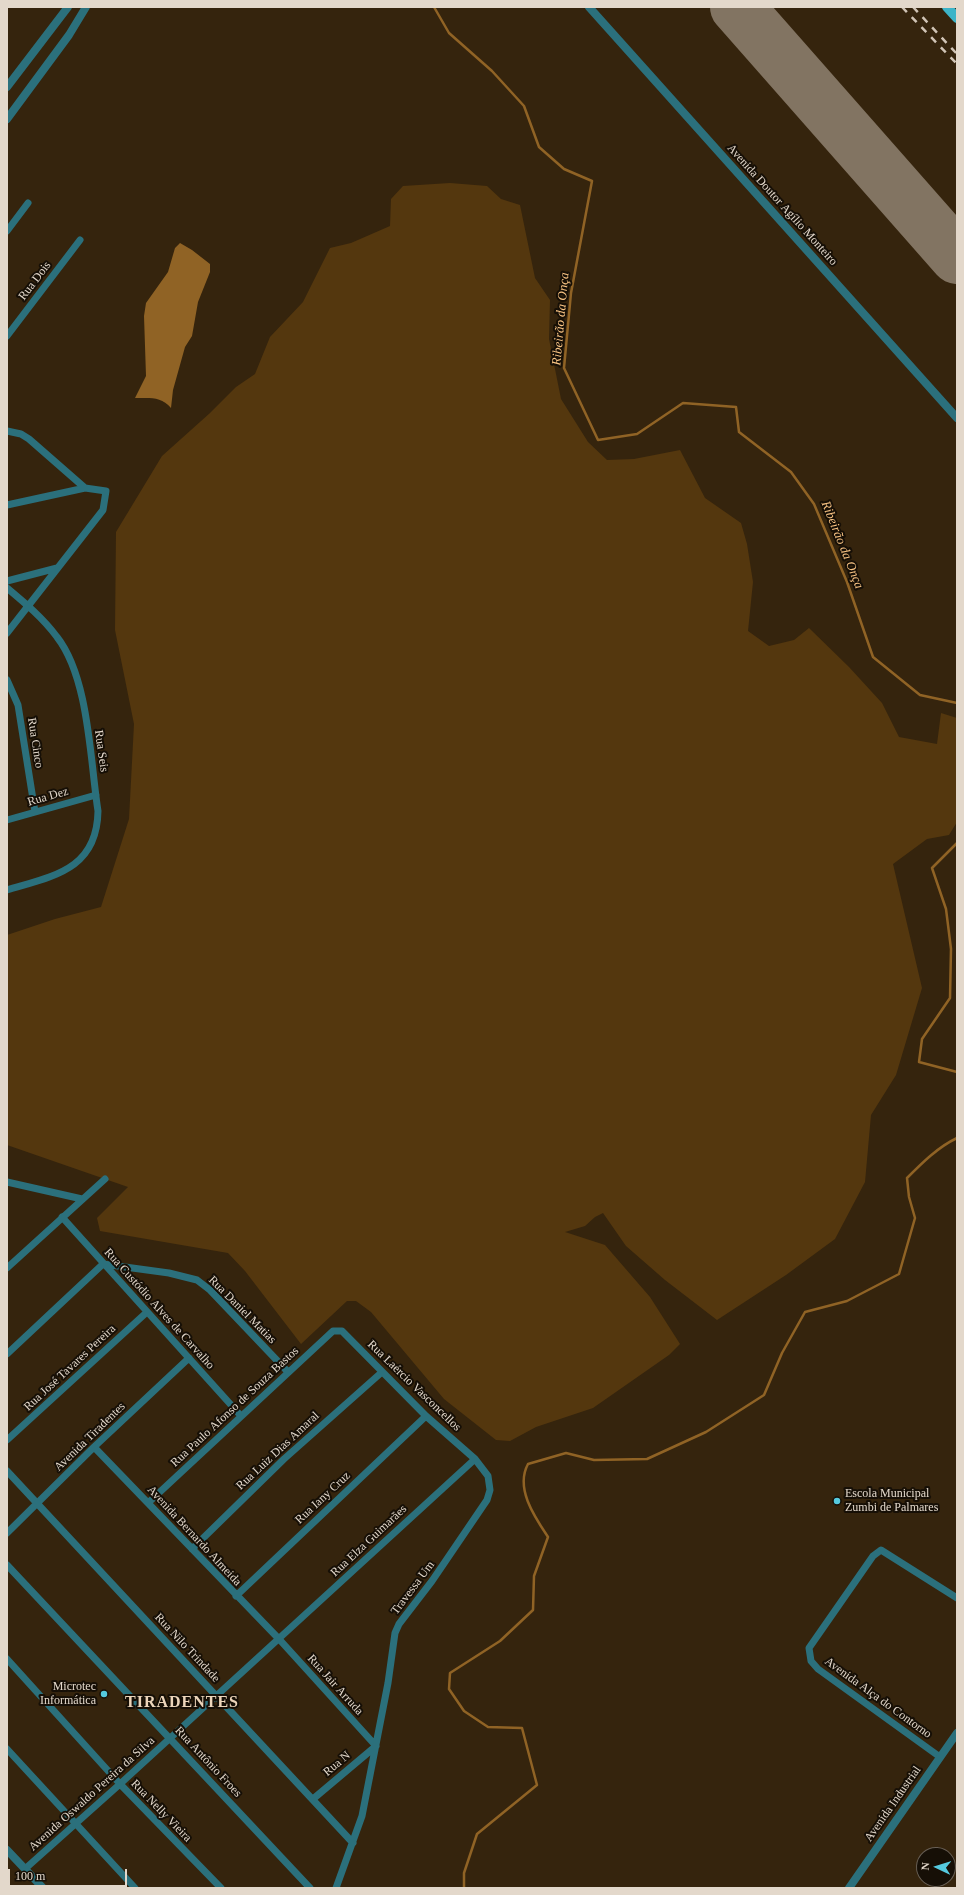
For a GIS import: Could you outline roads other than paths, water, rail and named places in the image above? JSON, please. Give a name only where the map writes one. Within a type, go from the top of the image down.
[{"type":"main road","points":[[950,8],[957,18]]},
{"type":"street","points":[[7,87],[68,7]]},
{"type":"street","points":[[7,119],[69,35],[86,7]]},
{"type":"street","name":"Avenida Doutor Agílio Monteiro","points":[[589,7],[957,418]]},
{"type":"street","points":[[7,231],[28,204]]},
{"type":"street","name":"Rua Dois","points":[[7,336],[80,240]]},
{"type":"street","points":[[7,431],[21,434],[29,439],[85,488]]},
{"type":"street","points":[[7,505],[85,488],[106,491],[103,510],[7,633]]},
{"type":"street","points":[[7,581],[58,568]]},
{"type":"street","name":"Rua Seis","points":[[7,588],[28,606],[58,638],[76,672],[83,700],[98,811],[98,827],[84,855],[63,872],[7,890]]},
{"type":"street","name":"Rua Cinco","points":[[7,680],[18,705],[35,812]]},
{"type":"street","name":"Rua Dez","points":[[7,820],[96,794]]},
{"type":"street","points":[[7,1268],[105,1179]]},
{"type":"street","points":[[7,1182],[82,1199]]},
{"type":"street","name":"Rua Custódio Alves de Carvalho","points":[[62,1218],[241,1416]]},
{"type":"street","points":[[7,1354],[103,1264]]},
{"type":"street","name":"Rua Daniel Matias","points":[[103,1264],[169,1273],[197,1280],[210,1290],[288,1372]]},
{"type":"street","name":"Rua José Tavares Pereira","points":[[7,1440],[147,1312]]},
{"type":"street","name":"Rua Paulo Afonso de Souza Bastos","points":[[148,1503],[288,1372],[334,1331],[338,1330]]},
{"type":"street","name":"Rua Laércio Vasconcellos","points":[[338,1330],[342,1330],[426,1416],[475,1459]]},
{"type":"street","name":"Avenida Tiradentes","points":[[7,1533],[94,1447],[189,1358]]},
{"type":"street","name":"Rua Luiz Dias Amaral","points":[[192,1549],[284,1459],[382,1372]]},
{"type":"street","name":"Rua Iany Cruz","points":[[236,1596],[426,1416]]},
{"type":"street","name":"Avenida Bernardo Almeida","points":[[94,1447],[279,1639]]},
{"type":"street","name":"Rua Elza Guimarães","points":[[279,1639],[475,1459]]},
{"type":"street","name":"Travessa Um","points":[[336,1888],[362,1816],[388,1683],[395,1633],[399,1624],[432,1582],[488,1500],[490,1490],[488,1476],[475,1459]]},
{"type":"street","name":"Rua Nilo Trindade","points":[[7,1471],[353,1843]]},
{"type":"street","name":"Avenida Alça do Contorno","points":[[940,1757],[818,1669],[811,1661],[809,1648],[873,1556],[881,1550],[957,1598]]},
{"type":"street","name":"Rua Antônio Froes","points":[[7,1565],[310,1888]]},
{"type":"street","name":"Avenida Oswaldo Pereira da Silva","points":[[26,1868],[279,1639]]},
{"type":"street","name":"Rua Jair Arruda","points":[[279,1639],[376,1746]]},
{"type":"street","name":"Rua Nelly Vieira","points":[[7,1659],[120,1784],[221,1888]]},
{"type":"street","name":"Avenida Industrial","points":[[849,1888],[957,1733]]},
{"type":"street","name":"Rua N","points":[[313,1799],[376,1746]]},
{"type":"street","points":[[7,1749],[136,1888]]},
{"type":"street","points":[[7,1850],[26,1868],[43,1888]]},
{"type":"waterway","name":"Ribeirão da Onça","points":[[434,7],[449,33],[492,71],[524,106],[539,147],[564,169],[592,181],[571,293],[564,368],[598,440],[637,434],[683,403],[736,407],[739,432],[791,472],[814,504],[847,582],[873,657],[920,695],[957,703]]},
{"type":"waterway","name":"Ribeirão da Onça","points":[[957,843],[932,868],[946,909],[951,949],[950,998],[922,1039],[919,1062],[957,1072]]},
{"type":"waterway","name":"Ribeirão da Onça","points":[[464,1888],[464,1873],[477,1834],[537,1785],[522,1728],[488,1727],[464,1711],[449,1689],[450,1673],[500,1641],[533,1610],[534,1576],[548,1537],[532,1511],[525,1492],[525,1473],[528,1464],[566,1453],[594,1460],[647,1459],[706,1432],[764,1395],[782,1353],[805,1312],[847,1301],[899,1274],[915,1218],[909,1197],[907,1178],[924,1161],[957,1138]]},
{"type":"railway","points":[[902,7],[957,64]]},
{"type":"railway","points":[[913,7],[957,54]]},
{"type":"place","name":"Escola Municipal Zumbi de Palmares","points":[[837,1501]]},
{"type":"place","name":"Microtec Informática","points":[[104,1694]]},
{"type":"district","name":"TIRADENTES","points":[[182,1703]]}]
